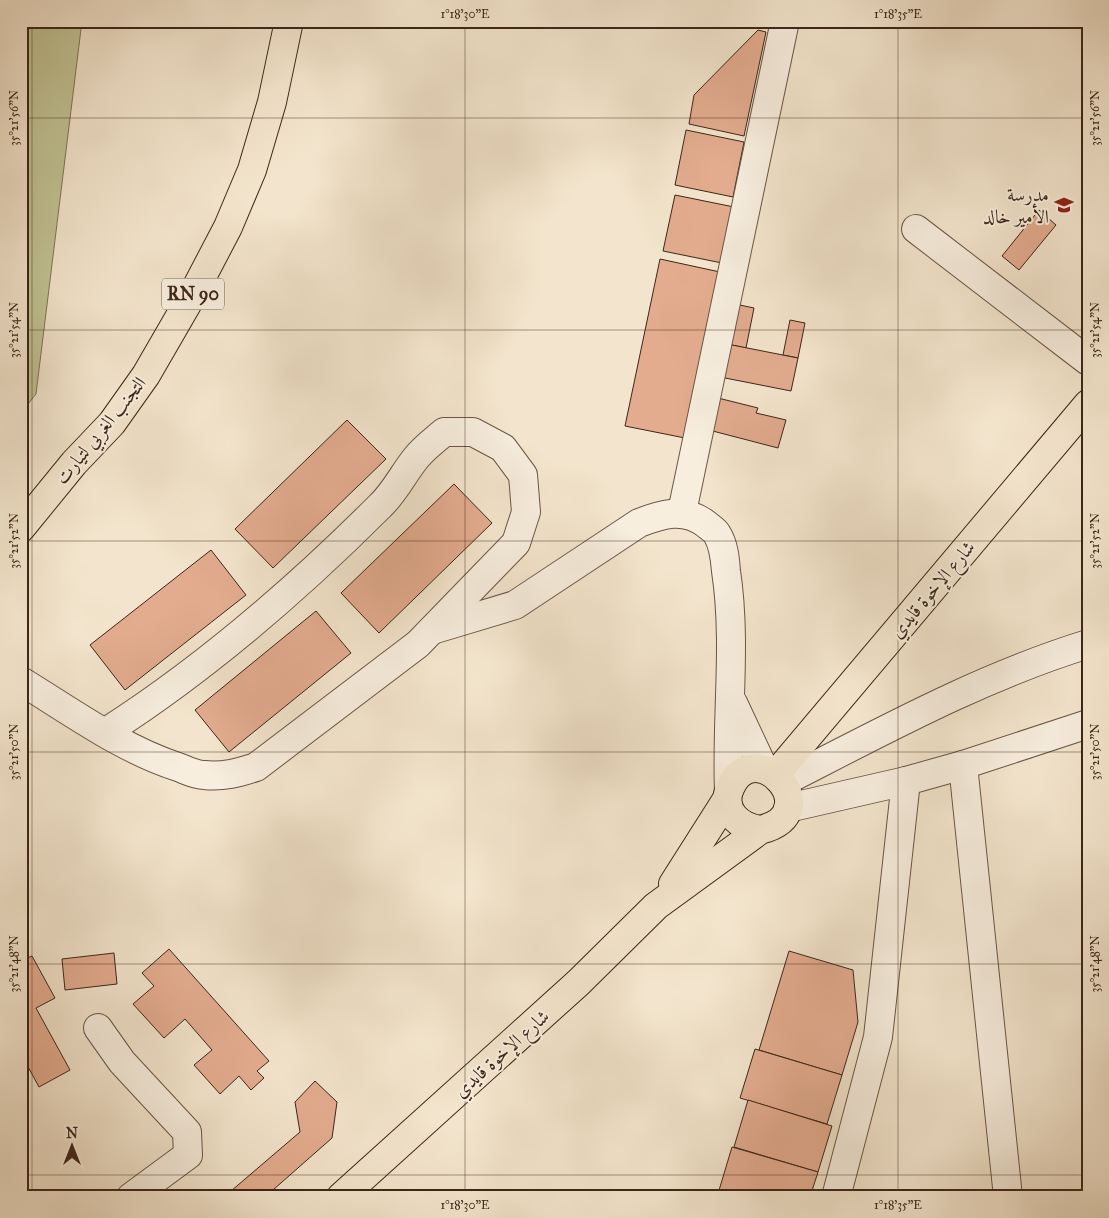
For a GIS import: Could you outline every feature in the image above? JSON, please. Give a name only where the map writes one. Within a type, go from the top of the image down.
[{"type":"main road","name":"التجنب الغربي لتيارت","points":[[21,528],[74,463],[112,423],[146,375],[194,292],[228,227],[252,170],[272,102],[289,21]]},
{"type":"main road","name":"شارع الإخوة قايدي","points":[[774,775],[1088,404]]},
{"type":"main road","points":[[752,769],[774,775],[788,790],[788,808],[778,824],[760,830],[748,828],[737,822],[730,811],[728,795],[734,780],[742,773],[752,769]]},
{"type":"main road","name":"شارع الإخوة قايدي","points":[[656,906],[694,854],[728,795]]},
{"type":"main road","name":"شارع الإخوة قايدي","points":[[341,1197],[571,989],[656,906],[760,830]]},
{"type":"street","points":[[682,512],[785,21]]},
{"type":"street","points":[[916,229],[1088,361]]},
{"type":"street","points":[[21,682],[106,732],[155,760],[202,775],[231,775],[256,767],[418,644],[516,543],[526,512],[523,476],[503,448],[473,432],[444,432],[417,457],[388,499],[337,550],[269,611],[211,659],[106,732]]},
{"type":"street","points":[[431,630],[515,605],[638,523],[660,515],[682,512],[700,519],[717,533],[723,551],[729,588],[731,630],[728,795]]},
{"type":"street","points":[[730,694],[745,732],[774,775],[1040,658],[1088,644]]},
{"type":"street","points":[[788,808],[906,781],[963,765],[1088,724]]},
{"type":"street","points":[[963,765],[1008,1197]]},
{"type":"street","points":[[836,1197],[878,1037],[906,781]]},
{"type":"street","points":[[98,1028],[122,1062],[187,1132],[188,1155],[131,1197]]},
{"type":"green space","points":[[21,21],[82,21],[36,394],[21,413]]},
{"type":"building","points":[[758,30],[766,32],[744,136],[689,124],[694,95]]},
{"type":"building","points":[[686,130],[744,142],[733,197],[675,185]]},
{"type":"building","points":[[675,195],[734,207],[722,263],[663,251]]},
{"type":"building","points":[[1039,210],[1056,225],[1019,270],[1002,256]]},
{"type":"building","points":[[660,259],[720,272],[685,438],[625,426]]},
{"type":"building","points":[[735,304],[754,308],[746,348],[727,344]]},
{"type":"building","points":[[790,320],[805,323],[798,358],[783,355]]},
{"type":"building","points":[[727,344],[798,358],[791,391],[720,377]]},
{"type":"building","points":[[714,397],[758,408],[756,413],[786,420],[778,448],[705,429]]},
{"type":"building","points":[[347,420],[386,459],[273,568],[235,529]]},
{"type":"building","points":[[454,484],[492,523],[379,633],[341,593]]},
{"type":"building","points":[[211,550],[246,595],[125,690],[90,645]]},
{"type":"building","points":[[316,611],[351,653],[229,752],[195,710]]},
{"type":"building","points":[[169,949],[269,1061],[257,1071],[264,1078],[251,1090],[239,1076],[220,1094],[194,1065],[212,1050],[185,1019],[164,1038],[133,1004],[154,986],[142,973]]},
{"type":"building","points":[[789,951],[853,970],[858,1022],[842,1075],[759,1050]]},
{"type":"building","points":[[114,953],[117,984],[65,990],[62,959]]},
{"type":"building","points":[[32,956],[55,998],[36,1008],[70,1070],[39,1087],[21,1054],[21,961]]},
{"type":"building","points":[[755,1049],[842,1075],[827,1124],[740,1098]]},
{"type":"building","points":[[315,1081],[337,1102],[332,1138],[265,1197],[224,1197],[300,1132],[295,1102]]},
{"type":"building","points":[[748,1100],[832,1126],[818,1172],[734,1147]]},
{"type":"building","points":[[732,1147],[818,1172],[810,1197],[717,1197]]},
{"type":"place","name":"مدرسة الأمير خالد","points":[[1064,205]]}]
